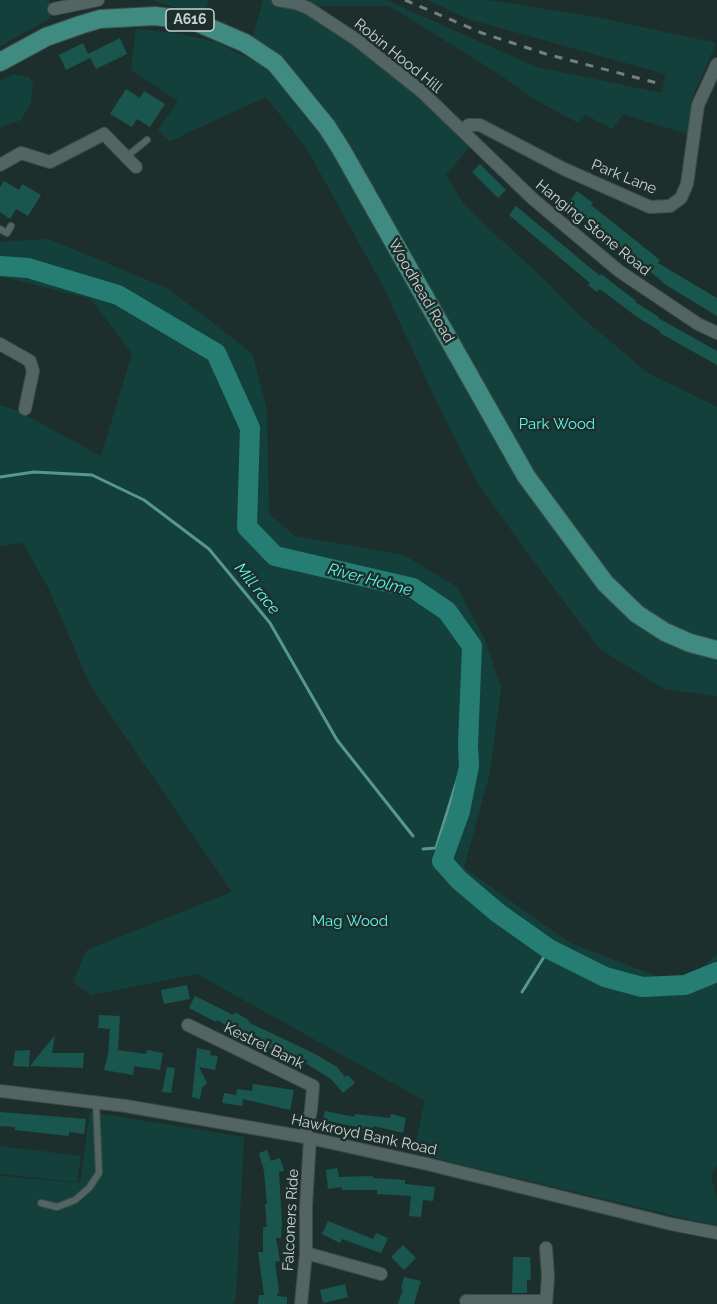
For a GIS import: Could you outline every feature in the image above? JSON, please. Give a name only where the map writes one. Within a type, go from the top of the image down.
[{"type":"main road","name":"Woodhead Road","points":[[0,62],[46,37],[100,19],[155,16],[194,21],[245,43],[275,63],[341,149],[526,476],[605,583],[637,614],[665,632],[690,643],[717,650]]},
{"type":"street","points":[[54,9],[70,3],[98,0],[100,19]]},
{"type":"street","name":"Robin Hood Hill","points":[[278,0],[308,8],[357,40],[421,91],[462,130]]},
{"type":"street","name":"Park Lane","points":[[462,130],[469,125],[480,125],[564,169],[650,207],[670,206],[681,198],[687,184],[698,105],[717,64]]},
{"type":"street","name":"Hanging Stone Road","points":[[462,130],[532,199],[619,271],[698,324],[717,333]]},
{"type":"street","points":[[0,165],[21,153],[50,162],[104,134],[136,166]]},
{"type":"street","points":[[0,344],[30,361],[33,371],[25,409]]},
{"type":"street","name":"Kestrel Bank","points":[[188,1025],[313,1086],[308,1138]]},
{"type":"street","name":"Hawkroyd Bank Road","points":[[0,1091],[96,1103],[308,1138],[428,1164],[671,1224],[717,1233]]},
{"type":"street","name":"Falconers Ride","points":[[301,1304],[306,1253],[308,1138]]},
{"type":"street","points":[[466,1300],[546,1303],[546,1248]]},
{"type":"street","points":[[306,1253],[381,1274]]},
{"type":"lane","points":[[126,157],[147,140]]},
{"type":"lane","points":[[3,240],[11,226]]},
{"type":"lane","points":[[0,229],[7,233]]},
{"type":"lane","points":[[41,1203],[57,1207],[75,1200],[89,1188],[99,1173],[96,1103]]},
{"type":"green space","points":[[0,0],[49,0],[51,18],[0,46]]},
{"type":"green space","points":[[152,0],[209,0],[204,16]]},
{"type":"green space","name":"Park Wood","points":[[263,0],[386,0],[536,67],[662,93],[665,74],[468,19],[428,0],[488,0],[596,17],[716,43],[691,101],[690,135],[623,114],[612,129],[586,115],[578,123],[534,99],[496,72],[389,6],[319,6],[425,88],[476,139],[446,175],[463,203],[580,316],[648,373],[717,407],[717,696],[664,689],[600,649],[532,559],[476,481],[384,288],[307,149],[266,97],[170,141],[158,130],[178,101],[131,70],[136,29],[176,33],[216,42],[252,60],[253,36]]},
{"type":"green space","points":[[13,74],[29,77],[33,84],[31,103],[21,120],[0,127],[0,81]]},
{"type":"green space","name":"Mag Wood","points":[[48,239],[167,288],[252,353],[267,410],[269,514],[295,536],[404,555],[457,587],[485,640],[501,688],[490,772],[464,868],[570,943],[680,985],[717,955],[717,1166],[711,1175],[717,1200],[717,1226],[413,1153],[425,1101],[197,974],[92,995],[73,982],[87,950],[232,892],[90,685],[49,589],[23,543],[0,546],[0,405],[16,410],[101,456],[132,354],[91,299],[0,276],[0,242]]},
{"type":"green space","points":[[90,1112],[244,1137],[236,1296],[233,1304],[0,1304],[0,1176],[80,1183]]},
{"type":"green space","points":[[0,1146],[81,1156],[77,1182],[0,1174]]},
{"type":"building","points":[[120,38],[127,54],[96,69],[88,54]]},
{"type":"building","points":[[83,43],[90,58],[66,70],[59,55]]},
{"type":"building","points":[[126,89],[140,98],[144,91],[165,104],[150,127],[137,119],[132,127],[110,114]]},
{"type":"building","points":[[480,164],[506,190],[498,198],[472,172]]},
{"type":"building","points":[[4,181],[19,190],[22,184],[41,195],[28,216],[16,209],[10,219],[0,212],[0,187]]},
{"type":"building","points":[[577,191],[593,203],[591,205],[660,260],[658,263],[717,298],[717,316],[666,285],[606,234],[605,236],[589,223],[591,222],[568,203]]},
{"type":"building","points":[[516,206],[635,302],[658,318],[717,351],[717,365],[660,333],[600,289],[597,292],[588,285],[590,283],[509,215]]},
{"type":"building","points":[[187,985],[190,999],[164,1004],[161,990]]},
{"type":"building","points":[[195,996],[233,1015],[235,1012],[250,1021],[248,1022],[315,1054],[337,1067],[345,1077],[348,1075],[355,1083],[343,1093],[331,1079],[305,1063],[304,1065],[189,1008]]},
{"type":"building","points":[[99,1015],[120,1016],[118,1050],[146,1054],[147,1050],[163,1053],[160,1070],[134,1066],[133,1075],[104,1070],[110,1029],[98,1028]]},
{"type":"building","points":[[55,1035],[52,1053],[84,1053],[83,1068],[30,1066]]},
{"type":"building","points":[[197,1048],[211,1051],[210,1055],[218,1056],[215,1070],[199,1067],[207,1083],[202,1088],[200,1099],[192,1097]]},
{"type":"building","points":[[30,1050],[29,1067],[13,1066],[15,1051]]},
{"type":"building","points":[[167,1067],[175,1068],[171,1093],[162,1092]]},
{"type":"building","points":[[253,1084],[294,1090],[290,1110],[243,1099],[242,1106],[222,1103],[224,1093],[236,1095],[237,1089],[252,1091]]},
{"type":"building","points":[[325,1111],[355,1117],[355,1114],[390,1118],[391,1114],[406,1118],[403,1133],[373,1126],[372,1130],[323,1120]]},
{"type":"building","points":[[0,1112],[86,1119],[84,1134],[69,1132],[69,1136],[15,1130],[15,1127],[0,1126]]},
{"type":"building","points":[[267,1150],[271,1161],[280,1158],[284,1171],[279,1172],[281,1238],[276,1238],[280,1261],[275,1262],[279,1291],[277,1296],[287,1297],[287,1304],[258,1304],[259,1295],[264,1295],[258,1252],[263,1252],[263,1227],[267,1227],[264,1171],[259,1153]]},
{"type":"building","points":[[337,1168],[339,1177],[373,1176],[373,1178],[405,1180],[405,1184],[435,1187],[433,1201],[423,1200],[421,1217],[409,1216],[411,1196],[377,1194],[377,1190],[342,1190],[342,1187],[328,1189],[326,1170]]},
{"type":"building","points":[[328,1221],[373,1239],[376,1233],[388,1238],[381,1253],[342,1239],[340,1243],[322,1234]]},
{"type":"building","points":[[403,1245],[416,1258],[404,1270],[391,1257]]},
{"type":"building","points":[[513,1257],[530,1257],[531,1280],[527,1280],[527,1293],[512,1293]]},
{"type":"building","points":[[404,1277],[421,1281],[414,1304],[398,1304]]},
{"type":"building","points":[[345,1284],[348,1297],[323,1303],[320,1290]]},
{"type":"waterway","name":"River Holme","points":[[0,266],[28,268],[118,295],[216,353],[250,428],[247,527],[275,556],[413,588],[447,611],[472,646],[469,766],[460,811],[442,861],[459,880],[498,913],[549,949],[605,977],[642,987],[685,985],[717,972]]},
{"type":"waterway","name":"Mill race","points":[[0,477],[34,472],[92,475],[144,500],[209,549],[270,623],[337,740],[413,836]]},
{"type":"waterway","name":"Mill race","points":[[423,849],[436,848],[468,745]]},
{"type":"waterway","points":[[522,992],[549,949]]},
{"type":"railway","points":[[405,0],[482,33],[546,54],[657,83]]}]
